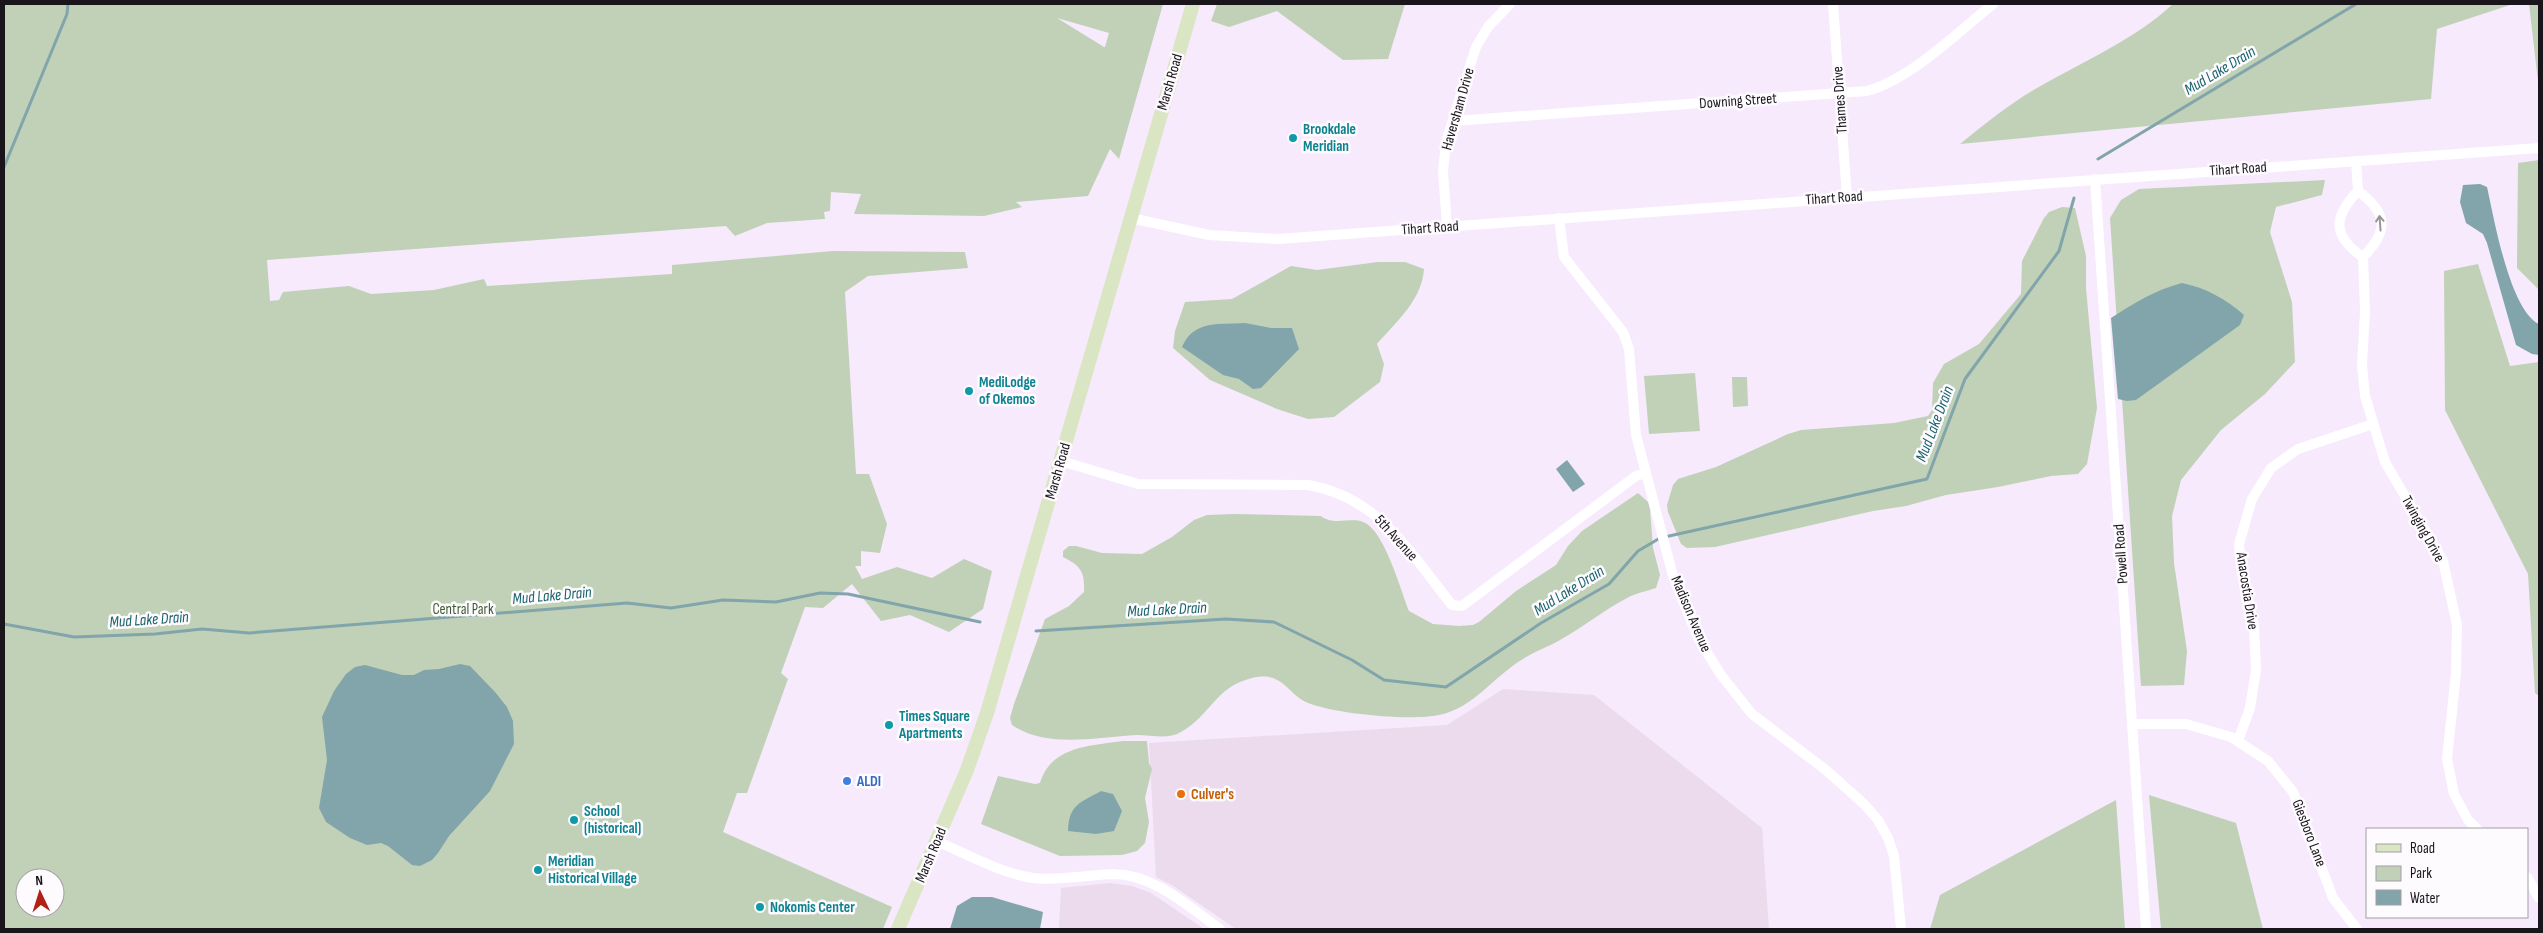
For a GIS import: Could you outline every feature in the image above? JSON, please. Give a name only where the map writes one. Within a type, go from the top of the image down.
[{"type":"main road","name":"Marsh Road","points":[[898,929],[967,770],[987,713],[1193,4]]},
{"type":"street","name":"Haversham Drive","points":[[1447,227],[1443,162],[1446,142],[1476,47],[1488,27],[1510,4]]},
{"type":"street","name":"Thames Drive","points":[[1833,4],[1847,196]]},
{"type":"street","name":"Downing Street","points":[[1454,120],[1839,94],[1872,89],[1896,79],[1993,4]]},
{"type":"street","name":"Tihart Road","points":[[1131,218],[1209,235],[1246,239],[1327,236],[1847,196],[2539,148]]},
{"type":"street","points":[[2356,161],[2358,191],[2341,211],[2339,226],[2343,239],[2363,257],[2379,239],[2381,226],[2377,207],[2358,191]]},
{"type":"street","name":"Powell Road","points":[[2095,179],[2146,929]]},
{"type":"street","name":"Madison Avenue","points":[[1559,218],[1564,257],[1623,332],[1630,349],[1636,435],[1679,594],[1698,638],[1736,695],[1770,730],[1826,770],[1864,804],[1883,828],[1892,847],[1896,866],[1900,929]]},
{"type":"street","name":"Twinging Drive","points":[[2363,257],[2365,311],[2362,365],[2365,396],[2385,462],[2443,561],[2457,625],[2456,673],[2447,759],[2454,794],[2468,820],[2476,828]]},
{"type":"street","name":"Anacostia Drive","points":[[2238,741],[2250,708],[2256,670],[2254,626],[2240,569],[2239,544],[2252,499],[2271,468],[2298,449],[2373,424]]},
{"type":"street","name":"5th Avenue","points":[[1061,461],[1138,484],[1308,485],[1333,490],[1356,500],[1377,515],[1452,605],[1457,607],[1517,566],[1636,476],[1646,473]]},
{"type":"street","name":"Giesboro Lane","points":[[2132,724],[2186,724],[2232,737],[2268,761],[2293,792],[2333,898],[2357,929]]},
{"type":"street","points":[[936,841],[1011,872],[1033,878],[1115,874],[1138,878],[1157,886],[1220,929]]},
{"type":"street","points":[[2528,879],[2539,898]]},
{"type":"shaded area","points":[[1503,689],[1594,695],[1762,828],[1769,929],[1236,929],[1172,885],[1156,877],[1149,743],[1447,725]]},
{"type":"shaded area","points":[[1110,883],[1132,886],[1151,893],[1204,929],[1059,929],[1061,888]]},
{"type":"green space","name":"Central Park","points":[[4,4],[1163,4],[1119,159],[1110,149],[1088,196],[1016,202],[1022,207],[984,216],[854,214],[861,194],[831,192],[830,211],[824,212],[825,219],[767,223],[735,236],[726,226],[267,260],[270,301],[279,300],[283,292],[349,286],[371,294],[434,290],[484,279],[487,286],[672,274],[672,265],[833,251],[965,252],[968,268],[868,276],[845,292],[856,474],[869,474],[887,524],[880,553],[861,551],[861,566],[855,566],[862,579],[897,567],[932,578],[964,559],[992,571],[983,609],[949,632],[910,615],[881,621],[852,584],[823,608],[805,607],[781,673],[788,679],[747,793],[737,793],[723,832],[892,907],[883,929],[4,929]],"holes":[[[1057,18],[1109,33],[1104,47]]]},
{"type":"green space","points":[[1217,4],[1405,4],[1388,59],[1343,60],[1277,11],[1229,27],[1211,21]]},
{"type":"green space","points":[[2173,4],[2513,4],[2437,29],[2431,99],[1960,144],[2017,101],[2125,40]]},
{"type":"green space","points":[[2529,4],[2539,4],[2539,90]]},
{"type":"green space","points":[[2539,160],[2539,290],[2517,268],[2518,163]]},
{"type":"green space","points":[[2325,180],[2322,195],[2276,207],[2270,232],[2292,302],[2295,362],[2265,394],[2221,430],[2181,480],[2172,516],[2174,563],[2187,651],[2184,685],[2141,686],[2110,218],[2121,200],[2139,189]]},
{"type":"green space","points":[[2062,207],[2075,208],[2086,256],[2086,288],[2097,408],[2087,464],[2078,474],[2051,476],[1946,495],[1906,506],[1873,511],[1715,547],[1687,548],[1681,544],[1667,505],[1673,485],[1678,479],[1716,467],[1788,434],[1801,430],[1894,423],[1928,416],[1932,410],[1933,383],[1944,364],[1979,344],[2021,294],[2022,261],[2044,218],[2049,212]]},
{"type":"green space","points":[[1378,262],[1405,262],[1424,269],[1422,280],[1407,310],[1377,344],[1384,364],[1380,382],[1334,417],[1308,419],[1277,409],[1210,380],[1173,348],[1175,331],[1185,302],[1232,299],[1291,266],[1317,270]]},
{"type":"green space","points":[[2478,264],[2510,366],[2539,362],[2539,696],[2535,693],[2528,574],[2445,410],[2444,271]]},
{"type":"green space","points":[[1695,373],[1700,431],[1649,434],[1644,376]]},
{"type":"green space","points":[[1732,377],[1747,377],[1748,406],[1733,407]]},
{"type":"green space","points":[[1638,493],[1648,502],[1650,509],[1653,548],[1660,575],[1656,588],[1627,598],[1560,640],[1528,656],[1512,666],[1473,699],[1451,711],[1426,717],[1392,717],[1336,710],[1308,703],[1278,680],[1262,676],[1240,682],[1230,688],[1200,718],[1181,732],[1170,736],[1137,735],[1073,740],[1056,739],[1041,737],[1012,725],[1010,718],[1014,704],[1045,619],[1069,606],[1084,592],[1084,579],[1081,570],[1074,563],[1063,557],[1063,551],[1069,546],[1102,553],[1142,554],[1172,537],[1194,520],[1207,515],[1321,516],[1336,521],[1353,520],[1363,522],[1371,527],[1378,536],[1391,562],[1409,611],[1433,624],[1473,625],[1516,591],[1556,565],[1568,546],[1582,531]]},
{"type":"green space","points":[[1122,741],[1147,741],[1149,763],[1152,769],[1145,798],[1149,822],[1145,843],[1137,851],[1122,855],[1060,856],[981,824],[998,776],[1035,784],[1040,783],[1045,771],[1062,755],[1085,747]]},
{"type":"green space","points":[[2149,795],[2236,823],[2263,929],[2161,929]]},
{"type":"green space","points":[[2116,800],[2125,929],[1930,929],[1940,895]]},
{"type":"water","points":[[2480,184],[2487,187],[2499,241],[2512,283],[2529,316],[2539,324],[2539,355],[2532,354],[2516,345],[2487,243],[2483,234],[2466,223],[2460,202],[2463,185]]},
{"type":"water","points":[[2182,283],[2207,291],[2230,304],[2244,315],[2240,325],[2136,400],[2118,399],[2111,318],[2163,289]]},
{"type":"water","points":[[1245,323],[1271,328],[1292,328],[1299,349],[1261,388],[1253,389],[1239,379],[1223,375],[1182,347],[1193,332],[1201,328],[1217,324]]},
{"type":"water","points":[[1567,460],[1585,484],[1573,492],[1556,469]]},
{"type":"water","points":[[460,664],[470,666],[507,707],[513,721],[514,744],[490,791],[449,836],[438,853],[432,860],[420,866],[412,865],[388,846],[381,843],[367,845],[350,838],[326,822],[319,808],[327,760],[322,717],[334,691],[346,674],[355,667],[365,665],[402,675],[414,675],[424,670]]},
{"type":"water","points":[[1101,791],[1113,794],[1122,811],[1114,831],[1096,834],[1068,831],[1071,815],[1077,805]]},
{"type":"water","points":[[972,897],[992,897],[1043,912],[1040,929],[950,929],[957,906]]},
{"type":"waterway","points":[[4,167],[67,14],[68,4]]},
{"type":"waterway","name":"Mud Lake Drain","points":[[2098,159],[2356,4]]},
{"type":"waterway","name":"Mud Lake Drain","points":[[1036,631],[1226,619],[1274,622],[1352,660],[1384,680],[1446,687],[1541,623],[1609,584],[1638,551],[1660,538],[1927,479],[1965,379],[2059,251],[2074,198]]},
{"type":"waterway","name":"Mud Lake Drain","points":[[4,624],[74,637],[155,634],[202,629],[249,633],[627,603],[671,608],[723,600],[776,602],[820,593],[848,594],[980,622]]},
{"type":"place","name":"Brookdale Meridian","points":[[1293,138]]},
{"type":"place","name":"MediLodge of Okemos","points":[[969,391]]},
{"type":"place","name":"Times Square Apartments","points":[[889,725]]},
{"type":"place","name":"ALDI","points":[[847,781]]},
{"type":"place","name":"Culver's","points":[[1181,794]]},
{"type":"place","name":"School (historical)","points":[[574,820]]},
{"type":"place","name":"Meridian Historical Village","points":[[538,870]]},
{"type":"place","name":"Nokomis Center","points":[[760,907]]}]
